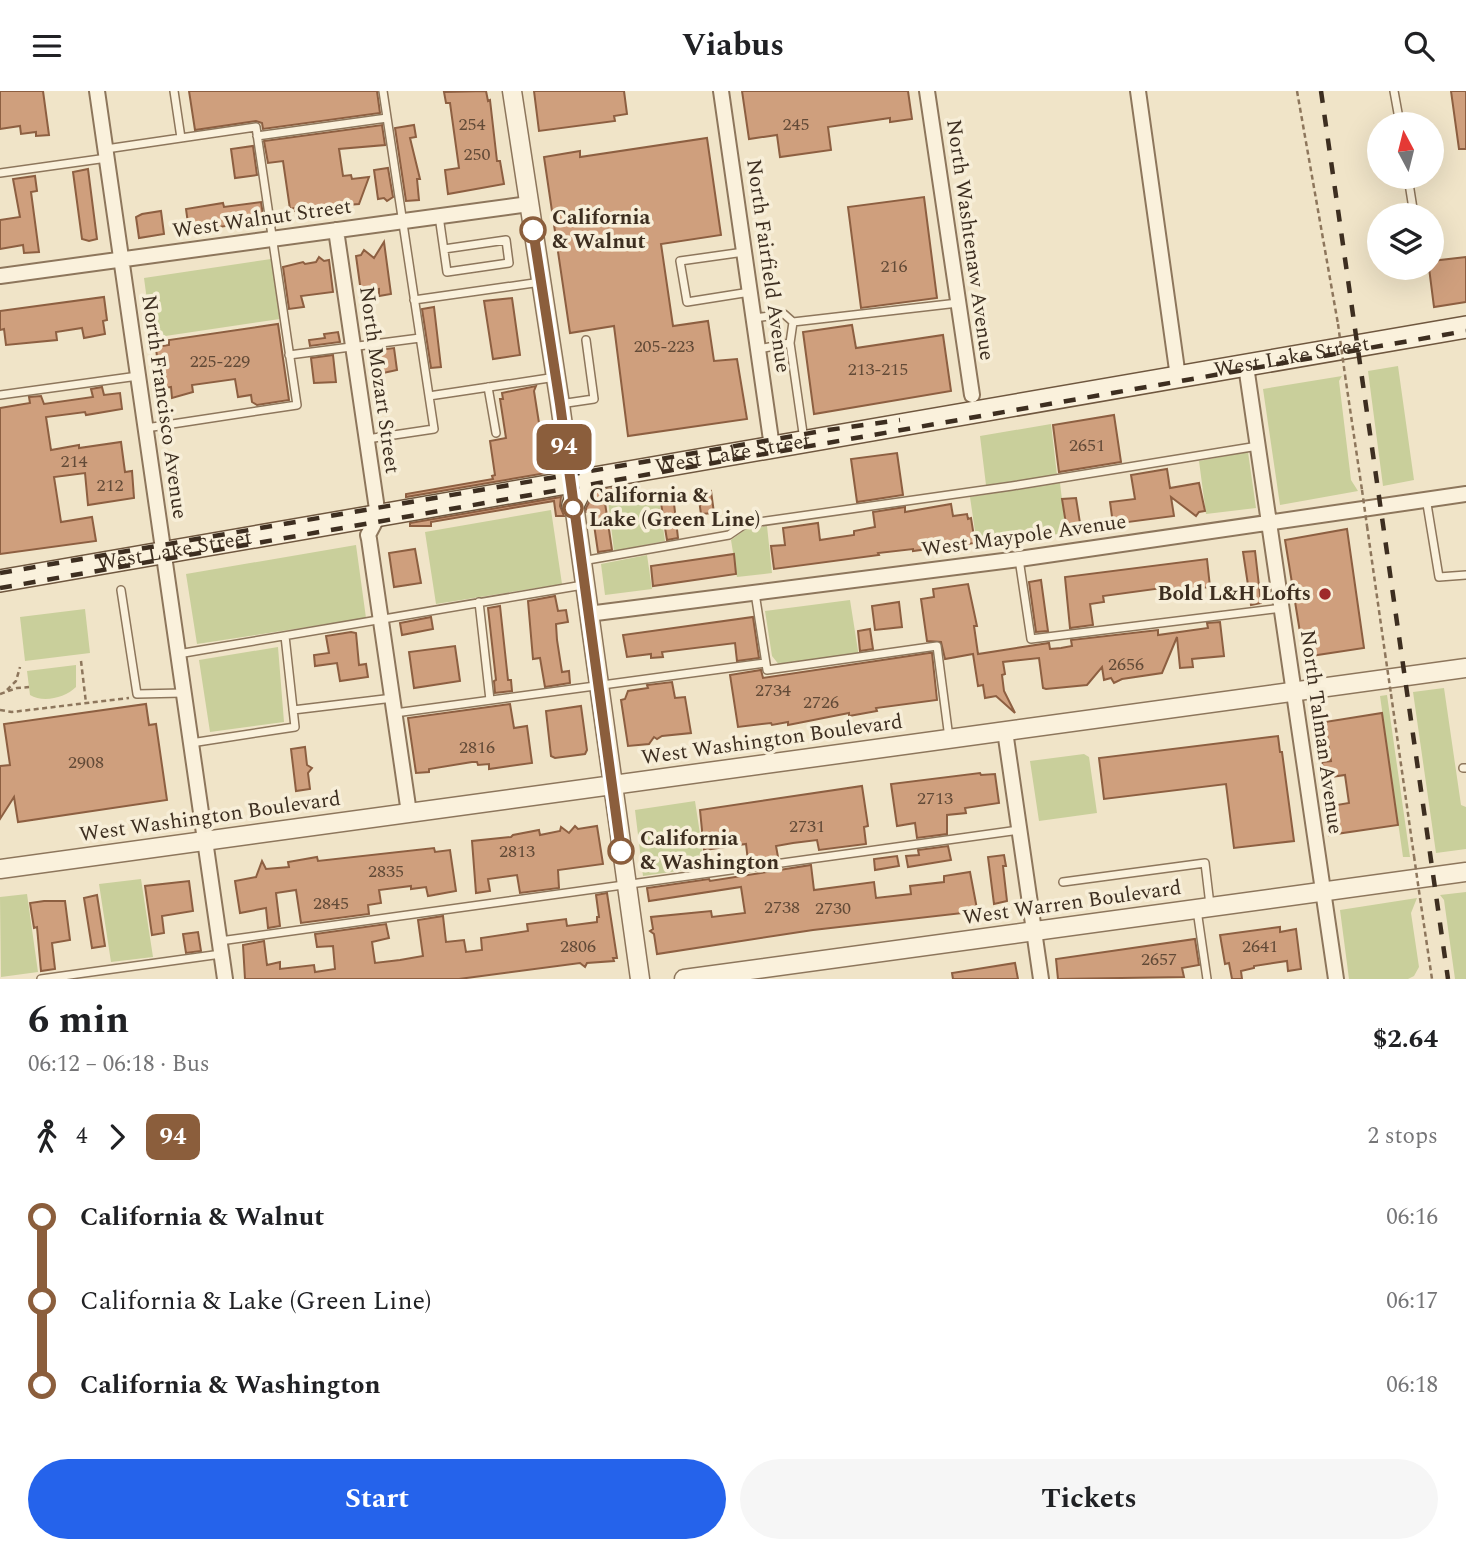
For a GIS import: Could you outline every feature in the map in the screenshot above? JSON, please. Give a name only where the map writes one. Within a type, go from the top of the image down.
[{"type":"main road","name":"West Lake Street","points":[[0,581],[367,523],[475,499],[573,487],[609,475],[804,442],[974,406],[1178,377],[1466,327]]},
{"type":"street","name":"North Francisco Avenue","points":[[97,91],[225,979]]},
{"type":"street","points":[[512,91],[573,487],[583,585],[640,979]]},
{"type":"street","name":"North Fairfield Avenue","points":[[721,91],[772,447]]},
{"type":"street","name":"North Washtenaw Avenue","points":[[927,91],[974,406]]},
{"type":"street","points":[[1138,91],[1178,377]]},
{"type":"street","name":"West Walnut Street","points":[[0,276],[529,204]]},
{"type":"street","name":"North Mozart Street","points":[[336,230],[367,439],[367,523],[409,813]]},
{"type":"street","name":"North Talman Avenue","points":[[1246,366],[1336,979]]},
{"type":"street","name":"West Maypole Avenue","points":[[588,614],[1019,559],[1466,494]]},
{"type":"street","name":"West Washington Boulevard","points":[[0,869],[1466,667]]},
{"type":"street","points":[[1005,731],[1041,979]]},
{"type":"street","name":"West Warren Boulevard","points":[[684,979],[1466,872]]},
{"type":"lane","points":[[174,91],[181,138]]},
{"type":"lane","points":[[367,439],[434,429],[383,91]]},
{"type":"lane","points":[[1394,91],[1398,112]]},
{"type":"lane","points":[[257,136],[387,118]]},
{"type":"lane","points":[[0,173],[181,138],[256,127],[297,405],[146,428]]},
{"type":"lane","points":[[439,216],[447,272],[509,263],[506,240],[444,249]]},
{"type":"lane","points":[[745,252],[680,261],[687,302],[751,292]]},
{"type":"lane","points":[[414,300],[541,282]]},
{"type":"lane","points":[[754,318],[784,314],[793,322],[958,303]]},
{"type":"lane","points":[[793,322],[790,343],[804,442]]},
{"type":"lane","points":[[289,355],[420,338]]},
{"type":"lane","points":[[560,404],[594,399],[586,340]]},
{"type":"lane","points":[[759,349],[790,343]]},
{"type":"lane","points":[[0,395],[138,376]]},
{"type":"lane","points":[[429,395],[556,377]]},
{"type":"lane","points":[[488,387],[496,433]]},
{"type":"lane","points":[[580,562],[729,535],[745,524],[1012,486],[1259,446]]},
{"type":"lane","points":[[1426,498],[1439,577],[1466,575]]},
{"type":"lane","points":[[1019,559],[1031,639],[1282,608]]},
{"type":"lane","points":[[178,654],[583,585]]},
{"type":"lane","points":[[121,590],[137,694],[184,693]]},
{"type":"lane","points":[[755,593],[767,670],[937,646],[950,739]]},
{"type":"lane","points":[[479,602],[490,700]]},
{"type":"lane","points":[[191,743],[295,727],[285,636]]},
{"type":"lane","points":[[395,713],[765,663]]},
{"type":"lane","points":[[293,711],[393,698]]},
{"type":"lane","points":[[41,979],[221,947],[626,884],[1020,830]]},
{"type":"lane","points":[[1063,883],[1205,863],[1207,979]]},
{"type":"path","points":[[1297,91],[1338,324],[1432,979]]},
{"type":"path","points":[[81,661],[86,703]]},
{"type":"path","points":[[0,694],[16,681],[20,667]]},
{"type":"path","points":[[7,690],[29,687]]},
{"type":"path","points":[[0,709],[12,712],[133,697]]},
{"type":"green space","points":[[271,259],[280,319],[152,338],[144,278]]},
{"type":"green space","points":[[1398,366],[1414,480],[1383,486],[1368,371]]},
{"type":"green space","points":[[1342,376],[1339,381],[1351,480],[1358,491],[1280,505],[1263,389]]},
{"type":"green space","points":[[1051,424],[1057,475],[986,485],[980,436]]},
{"type":"green space","points":[[1248,452],[1256,508],[1206,514],[1199,461]]},
{"type":"green space","points":[[1060,483],[1066,533],[977,545],[970,497]]},
{"type":"green space","points":[[658,491],[665,541],[614,551],[608,500]]},
{"type":"green space","points":[[551,510],[562,584],[436,604],[425,532]]},
{"type":"green space","points":[[767,526],[772,573],[737,577],[731,540],[746,529]]},
{"type":"green space","points":[[356,545],[366,618],[197,644],[186,574]]},
{"type":"green space","points":[[647,555],[652,589],[605,595],[601,564]]},
{"type":"green space","points":[[850,600],[859,657],[780,666],[772,656],[765,611]]},
{"type":"green space","points":[[85,609],[90,653],[25,661],[20,617]]},
{"type":"green space","points":[[278,647],[284,722],[210,732],[199,660]]},
{"type":"green space","points":[[76,665],[76,687],[71,691],[47,699],[30,695],[27,671]]},
{"type":"green space","points":[[1444,688],[1461,805],[1466,807],[1466,849],[1436,853],[1413,692]]},
{"type":"green space","points":[[1387,695],[1410,857],[1403,857],[1380,696]]},
{"type":"green space","points":[[1084,754],[1089,757],[1097,813],[1039,821],[1030,761]]},
{"type":"green space","points":[[695,801],[705,867],[643,876],[635,810]]},
{"type":"green space","points":[[141,879],[153,957],[111,962],[99,884]]},
{"type":"green space","points":[[1466,892],[1466,979],[1455,979],[1444,900],[1440,895]]},
{"type":"green space","points":[[27,894],[38,972],[1,977],[0,897]]},
{"type":"green space","points":[[1417,898],[1411,913],[1419,967],[1414,976],[1408,979],[1349,979],[1340,910]]},
{"type":"building","points":[[0,91],[43,91],[49,135],[36,136],[36,132],[21,134],[20,126],[0,129]]},
{"type":"building","points":[[189,91],[377,91],[380,113],[263,129],[262,123],[256,121],[195,130]]},
{"type":"building","points":[[486,91],[488,101],[490,100],[497,161],[500,161],[504,184],[448,194],[445,170],[459,168],[450,103],[446,103],[444,92]]},
{"type":"building","points":[[534,91],[624,91],[627,114],[614,116],[615,121],[539,131]]},
{"type":"building","points":[[742,91],[908,91],[912,119],[890,122],[890,118],[828,127],[831,150],[780,157],[777,135],[749,139]]},
{"type":"building","points":[[1451,91],[1466,91],[1466,149],[1459,149]]},
{"type":"building","points":[[382,125],[385,145],[339,149],[343,176],[351,175],[352,179],[369,177],[359,204],[347,205],[348,209],[320,212],[319,209],[290,209],[283,161],[268,163],[264,141]]},
{"type":"building","points":[[414,125],[416,137],[410,138],[420,179],[417,179],[419,200],[406,201],[395,128]]},
{"type":"building","points":[[707,138],[721,235],[661,244],[673,326],[708,321],[714,361],[737,359],[747,419],[628,436],[614,326],[570,333],[544,157],[580,151],[580,157]]},
{"type":"building","points":[[253,146],[257,175],[235,178],[231,149]]},
{"type":"building","points":[[388,168],[393,197],[387,201],[384,198],[378,199],[374,170]]},
{"type":"building","points":[[88,169],[97,239],[89,241],[82,239],[73,172]]},
{"type":"building","points":[[35,176],[37,191],[31,192],[39,252],[24,253],[23,245],[0,249],[0,220],[20,217],[13,179]]},
{"type":"building","points":[[924,197],[937,298],[861,308],[848,207]]},
{"type":"building","points":[[261,202],[264,221],[189,231],[186,209],[223,203],[224,207]]},
{"type":"building","points":[[161,211],[164,234],[139,238],[136,217]]},
{"type":"building","points":[[384,242],[391,294],[379,296],[379,289],[361,292],[356,256],[361,255],[364,250],[374,258]]},
{"type":"building","points":[[319,257],[324,261],[329,260],[333,292],[301,296],[304,307],[289,309],[283,267],[316,262]]},
{"type":"building","points":[[1466,257],[1466,302],[1434,307],[1431,280],[1444,280],[1444,260]]},
{"type":"building","points":[[104,297],[107,320],[103,321],[105,334],[84,338],[82,328],[56,332],[57,340],[6,345],[4,329],[0,330],[0,311]]},
{"type":"building","points":[[512,298],[520,355],[493,359],[484,301]]},
{"type":"building","points":[[434,307],[441,367],[431,368],[422,309]]},
{"type":"building","points":[[278,324],[289,400],[257,405],[252,402],[251,395],[238,397],[235,379],[192,385],[193,392],[172,398],[171,387],[160,389],[156,347],[169,345],[169,340]]},
{"type":"building","points":[[852,325],[856,348],[943,335],[951,391],[814,414],[803,332]]},
{"type":"building","points":[[338,332],[340,342],[310,346],[309,340],[325,338],[324,334]]},
{"type":"building","points":[[394,348],[397,370],[374,375],[371,351]]},
{"type":"building","points":[[333,355],[336,382],[314,383],[311,358]]},
{"type":"building","points":[[536,386],[534,391],[544,455],[548,466],[557,464],[558,471],[406,497],[406,494],[493,479],[492,476],[495,475],[490,441],[506,438],[500,399],[503,399],[502,393]]},
{"type":"building","points":[[102,387],[104,395],[120,393],[122,409],[86,415],[85,412],[46,417],[51,450],[121,442],[125,472],[132,471],[134,498],[88,505],[85,473],[54,477],[61,522],[92,517],[96,541],[0,554],[0,408],[30,403],[29,397],[41,396],[44,404],[93,397],[91,389]]},
{"type":"building","points":[[1114,415],[1121,462],[1059,472],[1053,425]]},
{"type":"building","points":[[897,453],[903,495],[857,502],[851,459]]},
{"type":"building","points":[[1167,469],[1170,488],[1199,483],[1205,511],[1196,516],[1171,497],[1174,516],[1113,524],[1110,502],[1135,499],[1131,475]]},
{"type":"building","points":[[615,488],[616,494],[604,496],[612,550],[598,552],[592,511],[586,512],[586,508],[595,491]]},
{"type":"building","points":[[711,491],[714,513],[701,514],[698,493]]},
{"type":"building","points":[[673,495],[678,538],[667,540],[660,497]]},
{"type":"building","points":[[561,497],[560,506],[564,516],[556,516],[554,501],[431,522],[431,526],[410,526],[410,523]]},
{"type":"building","points":[[1076,498],[1080,523],[1066,524],[1062,499]]},
{"type":"building","points":[[951,504],[953,516],[967,514],[968,519],[971,518],[975,543],[878,553],[879,555],[774,569],[771,546],[785,545],[783,528],[818,523],[820,540],[854,535],[854,531],[875,527],[873,512],[905,507],[905,512]]},
{"type":"building","name":"Bold L&H Lofts","points":[[1347,529],[1364,648],[1304,657],[1285,540]]},
{"type":"building","points":[[415,549],[421,583],[394,587],[389,553]]},
{"type":"building","points":[[1255,551],[1261,603],[1251,605],[1243,552]]},
{"type":"building","points":[[734,554],[736,574],[653,586],[651,566]]},
{"type":"building","points":[[1207,559],[1210,587],[1163,593],[1162,588],[1103,596],[1104,602],[1090,604],[1093,625],[1070,628],[1065,577]]},
{"type":"building","points":[[1041,580],[1048,631],[1036,632],[1029,582]]},
{"type":"building","points":[[968,584],[977,626],[974,626],[978,654],[1049,643],[1050,649],[1061,648],[1072,646],[1071,640],[1158,630],[1158,635],[1208,628],[1207,623],[1220,622],[1224,656],[1192,659],[1193,667],[1180,668],[1177,637],[1162,673],[1122,679],[1114,683],[1111,678],[1104,680],[1102,667],[1087,685],[1046,689],[1043,688],[1039,658],[1003,662],[1004,691],[1015,713],[996,696],[985,698],[983,685],[978,686],[973,654],[945,659],[941,642],[927,641],[921,599],[934,597],[933,589]]},
{"type":"building","points":[[555,596],[558,611],[566,610],[568,622],[556,624],[562,672],[569,671],[570,683],[545,687],[540,658],[533,659],[528,601]]},
{"type":"building","points":[[899,602],[902,627],[875,630],[872,606]]},
{"type":"building","points":[[500,606],[508,680],[511,680],[512,691],[495,693],[488,608]]},
{"type":"building","points":[[431,617],[433,629],[402,635],[400,623]]},
{"type":"building","points":[[753,617],[759,658],[737,661],[735,643],[662,652],[663,657],[651,658],[651,654],[627,657],[623,635]]},
{"type":"building","points":[[870,629],[873,649],[860,651],[858,631]]},
{"type":"building","points":[[356,633],[359,665],[366,664],[368,677],[340,681],[337,663],[315,666],[314,655],[329,653],[326,636]]},
{"type":"building","points":[[455,646],[460,681],[414,688],[409,652]]},
{"type":"building","points":[[932,653],[937,700],[876,708],[877,711],[849,716],[849,713],[788,725],[788,722],[738,727],[730,675],[761,670],[763,678]]},
{"type":"building","points":[[672,682],[675,698],[685,697],[691,733],[657,739],[654,737],[649,744],[628,746],[621,700],[625,699],[628,691]]},
{"type":"building","points":[[146,704],[149,725],[156,724],[167,800],[18,822],[14,797],[0,819],[0,766],[10,765],[4,724]]},
{"type":"building","points":[[510,704],[514,728],[527,726],[532,763],[489,769],[489,764],[478,765],[477,762],[472,762],[416,773],[408,718]]},
{"type":"building","points":[[581,706],[587,750],[585,754],[555,758],[551,756],[546,711]]},
{"type":"building","points":[[1382,713],[1398,825],[1329,835],[1325,807],[1349,803],[1345,775],[1324,778],[1322,762],[1331,761],[1325,722]]},
{"type":"building","points":[[1278,736],[1294,841],[1234,848],[1226,784],[1104,799],[1099,758]]},
{"type":"building","points":[[305,747],[307,765],[312,768],[308,773],[310,789],[296,791],[291,749]]},
{"type":"building","points":[[980,773],[995,774],[999,803],[965,808],[966,813],[947,815],[947,834],[917,838],[915,823],[897,826],[891,784]]},
{"type":"building","points":[[862,786],[868,826],[864,827],[866,844],[819,850],[817,840],[793,843],[776,846],[778,857],[748,861],[746,844],[704,850],[700,810]]},
{"type":"building","points":[[575,826],[578,829],[597,826],[603,864],[558,870],[559,888],[520,893],[517,875],[488,879],[490,891],[476,893],[472,841],[511,837],[539,830],[540,835],[560,831],[561,827],[569,833]]},
{"type":"building","points":[[948,846],[951,860],[908,867],[906,856],[919,855],[918,850]]},
{"type":"building","points":[[434,848],[435,852],[450,850],[456,891],[428,896],[426,887],[379,890],[381,903],[368,905],[369,914],[301,923],[296,890],[276,893],[280,926],[268,928],[266,908],[240,913],[235,881],[256,877],[262,861],[266,869],[289,867],[288,862],[317,857],[318,861]]},
{"type":"building","points":[[1004,855],[1007,901],[994,904],[988,857]]},
{"type":"building","points":[[897,856],[899,866],[875,870],[874,859]]},
{"type":"building","points":[[811,865],[814,890],[874,882],[876,898],[911,894],[910,886],[944,882],[944,876],[970,872],[977,909],[657,954],[654,934],[650,931],[653,929],[651,917],[711,911],[712,917],[745,913],[741,887],[649,901],[647,888]]},
{"type":"building","points":[[189,881],[193,911],[162,916],[164,933],[152,935],[145,886]]},
{"type":"building","points":[[607,893],[617,958],[613,958],[614,961],[587,963],[585,967],[580,963],[459,979],[245,979],[243,945],[264,941],[267,965],[280,962],[280,969],[314,965],[315,972],[335,969],[333,946],[317,947],[315,934],[386,924],[389,938],[372,942],[375,963],[400,960],[423,956],[418,920],[443,916],[446,942],[464,940],[466,952],[482,950],[481,938],[528,931],[527,924],[566,919],[567,926],[597,922],[599,917],[596,895]]},
{"type":"building","points":[[97,895],[105,946],[92,948],[84,898]]},
{"type":"building","points":[[65,901],[70,940],[52,943],[55,969],[41,971],[37,927],[34,928],[30,903]]},
{"type":"building","points":[[1280,927],[1280,932],[1296,929],[1301,969],[1288,971],[1287,961],[1254,966],[1241,971],[1242,979],[1232,979],[1229,963],[1225,964],[1220,935]]},
{"type":"building","points":[[198,932],[201,951],[186,953],[183,934]]},
{"type":"building","points":[[1195,939],[1199,965],[1182,968],[1184,977],[1058,979],[1056,959]]},
{"type":"building","points":[[1015,963],[1018,979],[953,979],[952,973]]},
{"type":"railway","points":[[1321,91],[1448,979]]},
{"type":"railway","points":[[0,588],[1466,331]]},
{"type":"railway","points":[[0,573],[828,430],[900,420]]},
{"type":"bus line","name":"94","points":[[533,230],[560,404],[621,851]]},
{"type":"place","name":"California & Walnut","points":[[533,230]]},
{"type":"place","name":"California & Lake (Green Line)","points":[[573,508]]},
{"type":"place","name":"Bold L&H Lofts","points":[[1325,594]]},
{"type":"place","name":"California & Washington","points":[[621,851]]}]
